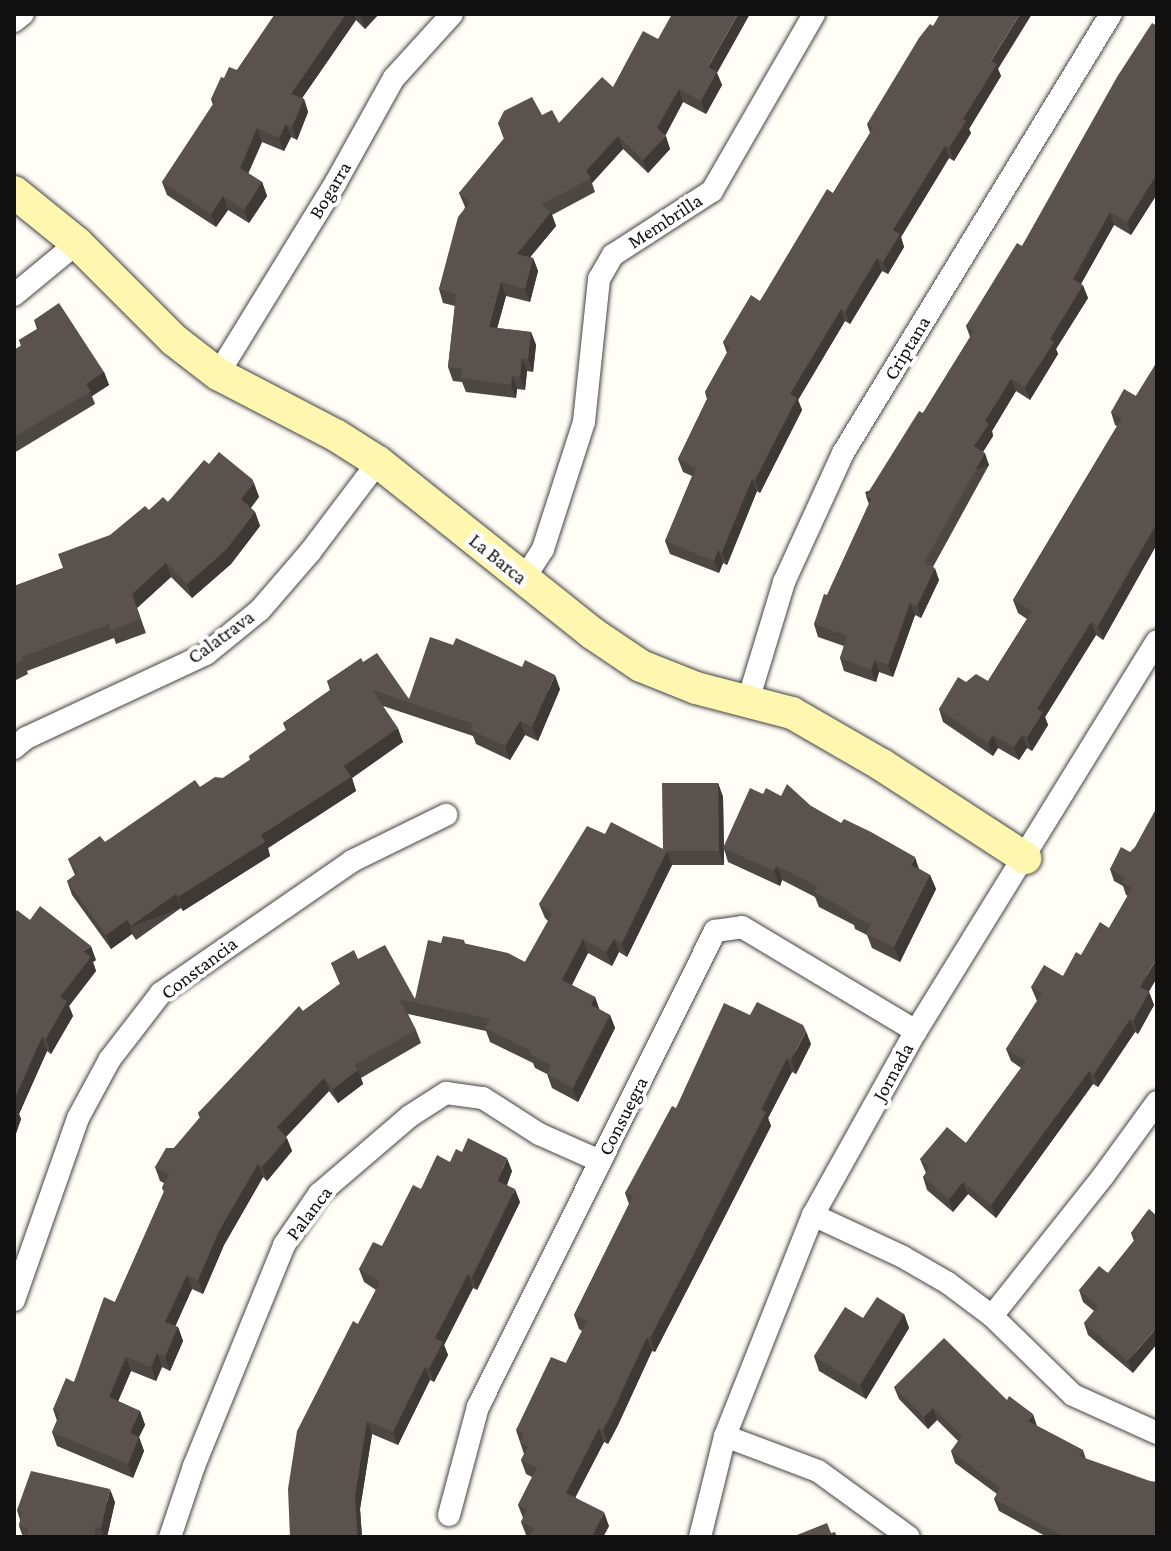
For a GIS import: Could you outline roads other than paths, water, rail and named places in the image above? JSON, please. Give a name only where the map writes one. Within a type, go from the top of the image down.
[{"type":"street","points":[[14,21],[23,14]]},
{"type":"street","name":"Bogarra","points":[[218,374],[336,182],[394,78],[452,14]]},
{"type":"street","name":"Membrilla","points":[[523,580],[543,549],[584,422],[599,279],[613,255],[712,191],[814,14]]},
{"type":"street","name":"Criptana","points":[[747,704],[784,582],[843,453],[1111,14]]},
{"type":"street","name":"La Barca","points":[[14,192],[77,243],[129,298],[218,374],[337,436],[378,462],[523,580],[641,666],[747,704],[792,713],[882,765],[1025,858]]},
{"type":"street","points":[[14,295],[77,243]]},
{"type":"street","name":"Calatrava","points":[[14,748],[26,738],[206,654],[260,610],[310,552],[378,462]]},
{"type":"street","name":"Jornada","points":[[700,1537],[725,1436],[813,1215],[916,1031],[1157,641]]},
{"type":"street","name":"Constancia","points":[[14,1300],[78,1118],[110,1059],[161,993],[352,861],[446,815]]},
{"type":"street","name":"Consuegra","points":[[449,1515],[478,1407],[715,931],[742,927],[916,1031]]},
{"type":"street","name":"Palanca","points":[[170,1537],[194,1466],[284,1245],[319,1194],[410,1116],[446,1093],[483,1098],[539,1134],[600,1161]]},
{"type":"street","points":[[992,1316],[1104,1175],[1157,1102]]},
{"type":"street","points":[[813,1215],[903,1257],[948,1283],[992,1316],[1073,1395],[1157,1433]]},
{"type":"street","points":[[725,1436],[818,1471],[909,1537]]}]
